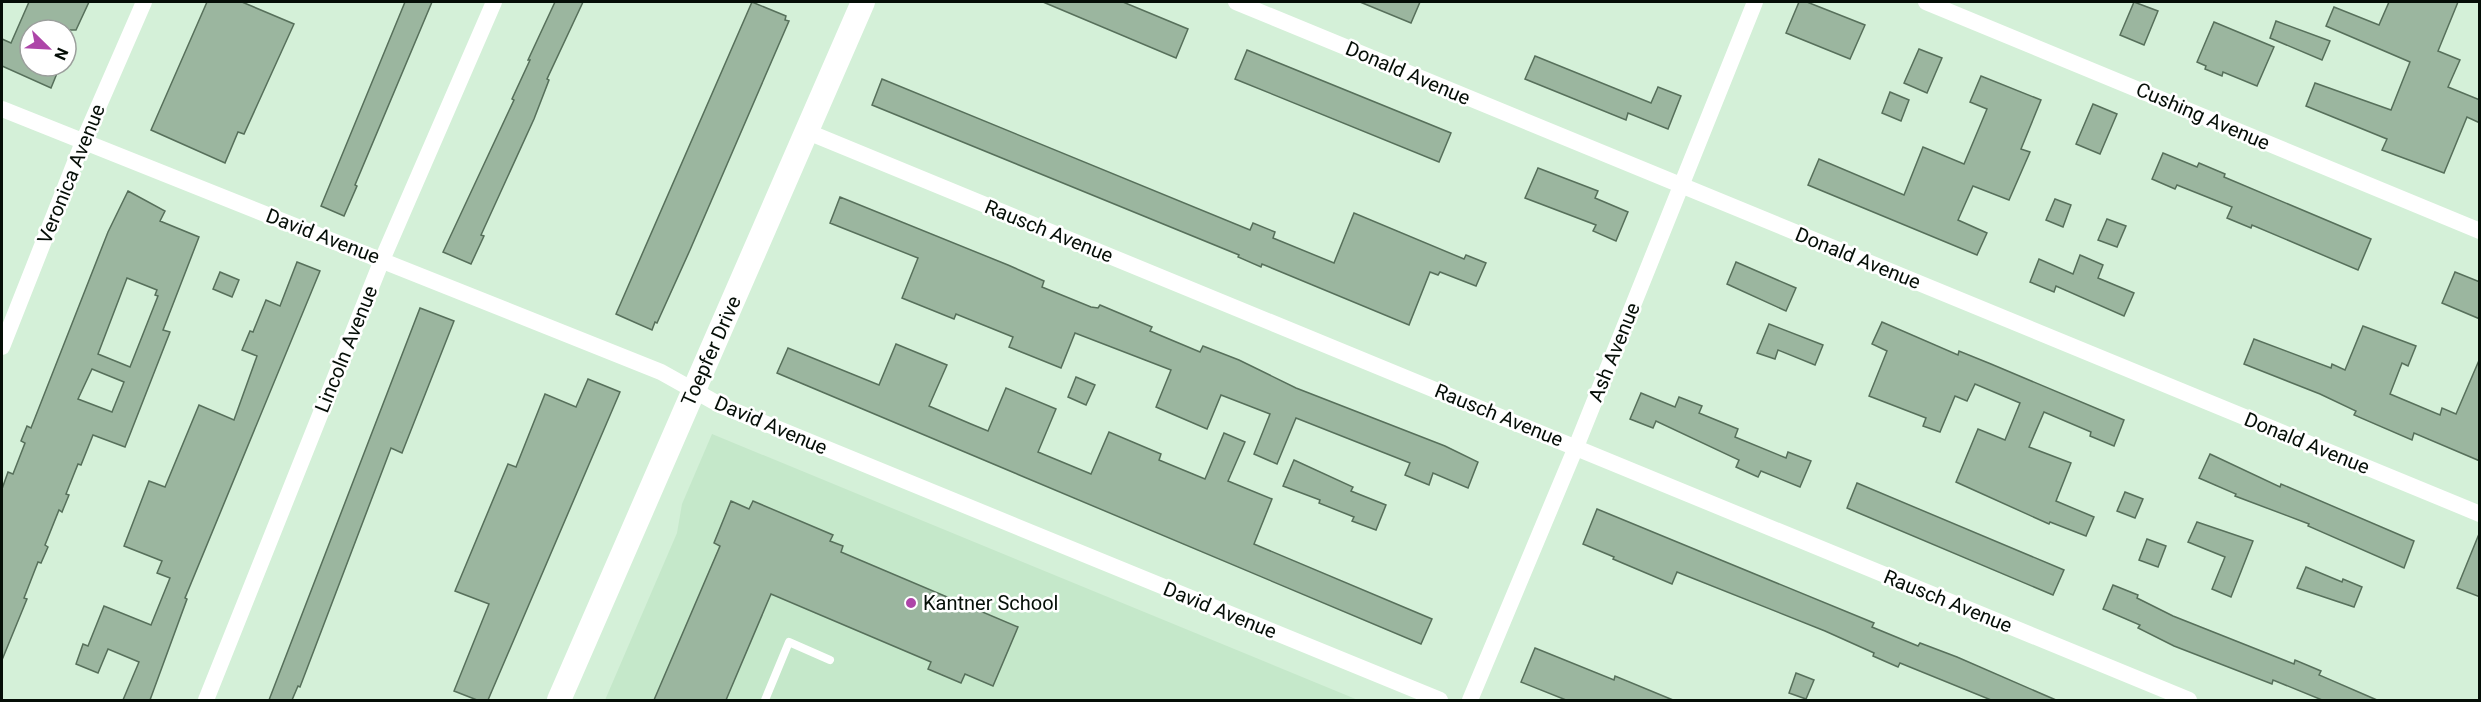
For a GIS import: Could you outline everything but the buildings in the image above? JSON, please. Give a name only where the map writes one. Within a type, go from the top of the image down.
[{"type":"street","name":"Veronica Avenue","points":[[2,347],[83,142],[144,2]]},
{"type":"street","name":"Lincoln Avenue","points":[[206,700],[382,260],[494,2]]},
{"type":"street","name":"Toepfer Drive","points":[[559,700],[863,2]]},
{"type":"street","name":"Donald Avenue","points":[[1236,2],[2480,514]]},
{"type":"street","name":"Ash Avenue","points":[[1470,700],[1576,447],[1755,2]]},
{"type":"street","name":"Cushing Avenue","points":[[1926,2],[2480,231]]},
{"type":"street","name":"David Avenue","points":[[2,110],[661,372],[720,405],[1440,700]]},
{"type":"street","name":"Rausch Avenue","points":[[808,132],[2189,700]]},
{"type":"lane","points":[[765,700],[789,642],[830,660]]},
{"type":"shaded area","points":[[712,434],[1358,700],[605,700],[677,533],[682,504]]},
{"type":"place","name":"Kantner School","points":[[911,603]]}]
